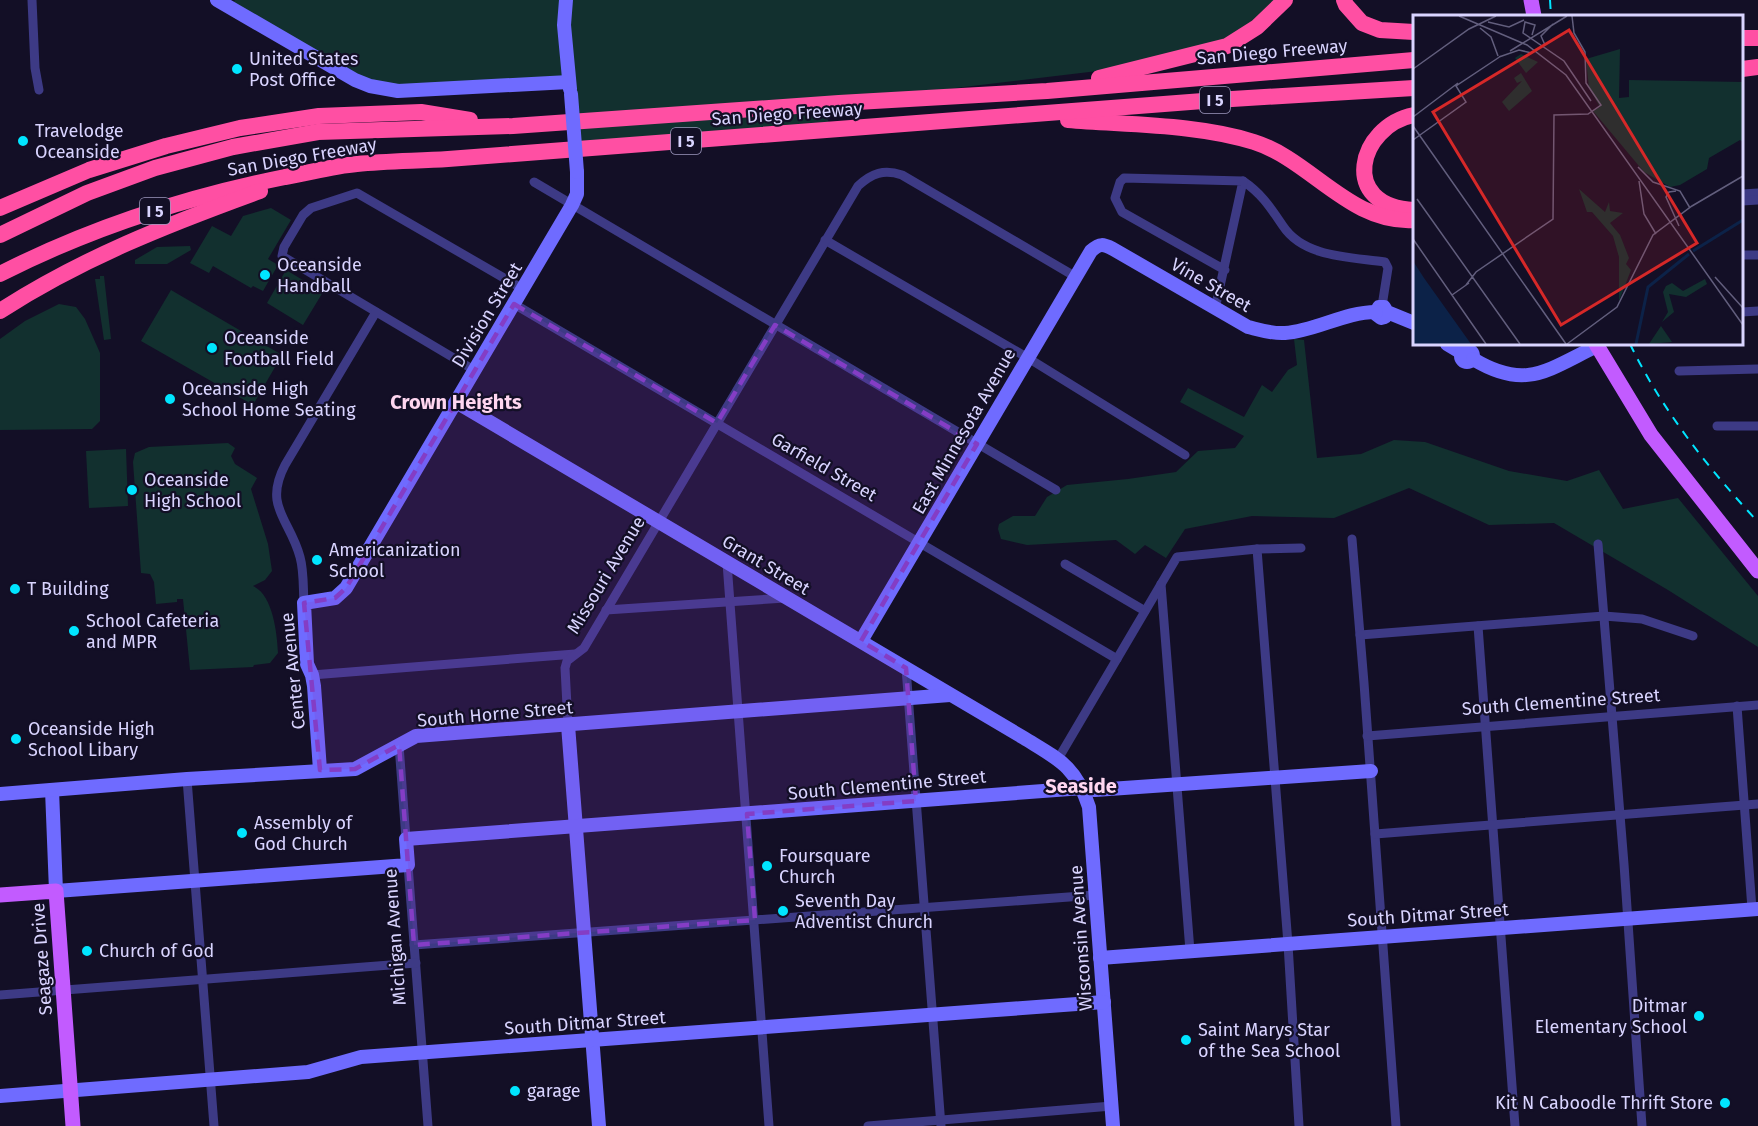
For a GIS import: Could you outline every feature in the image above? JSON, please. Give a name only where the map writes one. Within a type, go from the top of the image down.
[{"type":"highway","points":[[1047,92],[1227,46],[1257,27],[1285,0]]},
{"type":"highway","points":[[1344,0],[1362,23],[1380,30],[1413,32]]},
{"type":"highway","points":[[1743,39],[1758,38]]},
{"type":"highway","name":"San Diego Freeway","points":[[0,235],[87,193],[155,168],[233,147],[318,132],[513,126],[838,103],[1047,92],[1413,60]]},
{"type":"highway","points":[[1743,69],[1758,67]]},
{"type":"highway","name":"San Diego Freeway","points":[[0,274],[43,253],[114,224],[222,190],[355,164],[448,159],[1216,100],[1413,88]]},
{"type":"highway","points":[[0,206],[89,170],[166,146],[240,128],[320,116],[420,112],[513,126]]},
{"type":"highway","points":[[1413,115],[1384,129],[1370,149],[1363,167],[1366,182],[1377,199],[1397,209],[1413,210]]},
{"type":"highway","points":[[1016,116],[1191,130],[1246,140],[1277,152],[1365,210],[1386,219],[1413,220]]},
{"type":"highway","points":[[0,311],[72,269],[131,240],[316,171]]},
{"type":"main road","points":[[1531,0],[1534,15]]},
{"type":"main road","points":[[1597,345],[1651,435],[1758,571]]},
{"type":"main road","points":[[0,895],[51,891]]},
{"type":"main road","name":"Seagaze Drive","points":[[51,891],[57,913],[73,1126]]},
{"type":"street","points":[[32,0],[35,68],[39,90]]},
{"type":"street","points":[[217,0],[232,4],[355,80],[381,88],[416,90],[570,88]]},
{"type":"street","name":"Division Street","points":[[304,603],[335,598],[346,588],[577,194],[564,25],[566,0]]},
{"type":"street","name":"Missouri Avenue","points":[[599,1126],[575,828],[565,668],[567,662],[584,648],[825,240],[858,186],[867,178],[880,172],[902,175],[1076,277]]},
{"type":"street","points":[[1225,270],[1122,212],[1115,198],[1119,182],[1124,178],[1243,180],[1259,192],[1288,231],[1315,250],[1332,255],[1385,262],[1388,268],[1382,310]]},
{"type":"street","points":[[1215,309],[1243,180]]},
{"type":"street","points":[[534,182],[1056,490]]},
{"type":"street","points":[[474,370],[282,256],[284,247],[303,215],[311,208],[357,193],[523,289]]},
{"type":"street","points":[[1743,194],[1758,193]]},
{"type":"street","points":[[1743,201],[1758,200]]},
{"type":"street","points":[[825,240],[1028,358],[1185,455]]},
{"type":"street","name":"East Minnesota Avenue","points":[[861,642],[1091,251],[1098,245],[1104,244]]},
{"type":"street","name":"Vine Street","points":[[1104,244],[1248,327],[1267,332],[1286,333],[1354,313],[1382,310],[1413,323]]},
{"type":"street","name":"Garfield Street","points":[[514,304],[1117,659]]},
{"type":"street","points":[[1743,312],[1758,311]]},
{"type":"street","name":"Center Avenue","points":[[320,770],[312,675],[307,664],[301,559],[277,506],[276,497],[278,481],[285,465],[376,312]]},
{"type":"street","points":[[1449,345],[1502,374],[1521,376],[1542,372],[1597,345]]},
{"type":"street","points":[[1679,372],[1758,369]]},
{"type":"street","name":"Grant Street","points":[[456,402],[1058,759]]},
{"type":"street","points":[[1717,426],[1758,426]]},
{"type":"street","points":[[1352,539],[1396,1126]]},
{"type":"street","points":[[1598,544],[1642,1126]]},
{"type":"street","points":[[1058,759],[1177,557],[1257,549],[1301,548]]},
{"type":"street","points":[[1257,549],[1288,944],[1299,1126]]},
{"type":"street","points":[[727,563],[769,1126]]},
{"type":"street","points":[[1065,564],[1145,611]]},
{"type":"street","points":[[1161,584],[1190,951]]},
{"type":"street","points":[[606,610],[785,598]]},
{"type":"street","points":[[1360,635],[1604,616],[1642,619],[1693,636]]},
{"type":"street","points":[[1478,626],[1515,1126]]},
{"type":"street","points":[[312,675],[578,654]]},
{"type":"street","points":[[906,668],[941,1123]]},
{"type":"street","name":"South Horne Street","points":[[0,794],[187,779],[355,769],[416,736],[950,695]]},
{"type":"street","name":"South Clementine Street","points":[[1367,735],[1758,705]]},
{"type":"street","points":[[1737,706],[1755,909]]},
{"type":"street","name":"Michigan Avenue","points":[[399,745],[428,1126]]},
{"type":"street","name":"Wisconsin Avenue","points":[[1058,759],[1071,770],[1083,788],[1089,807],[1113,1126]]},
{"type":"street","name":"South Clementine Street","points":[[406,839],[1083,788],[1095,790],[1371,771]]},
{"type":"street","points":[[187,779],[214,1126]]},
{"type":"street","name":"Seagaze Drive","points":[[51,891],[52,790]]},
{"type":"street","points":[[1375,834],[1758,804]]},
{"type":"street","points":[[51,891],[408,865]]},
{"type":"street","points":[[414,945],[1095,895]]},
{"type":"street","name":"South Ditmar Street","points":[[1100,958],[1755,909]]},
{"type":"street","points":[[0,995],[416,963]]},
{"type":"street","name":"South Ditmar Street","points":[[0,1095],[308,1072],[361,1058],[1104,1002]]},
{"type":"street","points":[[868,1126],[941,1123],[1112,1106]]},
{"type":"highlighted area","points":[[514,304],[717,423],[775,325],[977,444],[861,641],[906,668],[916,801],[747,814],[755,920],[414,945],[399,745],[355,769],[320,770],[304,603],[335,598],[346,588]]},
{"type":"green space","points":[[235,0],[1286,0],[1249,32],[1131,67],[822,104],[824,113],[835,133],[577,150],[569,89],[373,85],[232,4]]},
{"type":"green space","points":[[271,208],[291,220],[268,259],[278,265],[263,291],[253,286],[251,288],[213,266],[209,273],[190,263],[212,226],[231,236],[243,216]]},
{"type":"green space","points":[[190,246],[191,250],[167,264],[135,264],[135,260],[157,247]]},
{"type":"green space","points":[[286,270],[323,292],[303,325],[267,303]]},
{"type":"green space","points":[[100,276],[104,276],[111,339],[104,340],[95,279],[100,279]]},
{"type":"green space","name":"Oceanside Football Field","points":[[171,290],[282,355],[253,405],[141,341]]},
{"type":"green space","points":[[59,304],[76,307],[85,319],[100,353],[100,421],[92,429],[0,430],[0,339],[25,321]]},
{"type":"green space","points":[[1294,339],[1304,340],[1317,458],[1361,454],[1394,440],[1425,442],[1509,471],[1567,481],[1599,470],[1623,509],[1678,498],[1758,596],[1758,647],[1668,590],[1554,523],[1489,525],[1409,488],[1334,518],[1252,516],[1185,529],[1166,558],[1145,545],[1135,554],[1116,540],[1027,545],[1001,539],[999,524],[1013,516],[1035,516],[1047,497],[1067,485],[1176,472],[1198,451],[1235,448],[1244,436],[1180,402],[1188,388],[1244,417],[1262,385],[1272,392],[1288,370],[1297,365]]},
{"type":"green space","points":[[228,443],[235,448],[231,456],[235,464],[257,478],[251,489],[268,544],[272,571],[265,580],[253,586],[265,597],[273,615],[278,653],[270,663],[253,667],[190,670],[183,599],[177,599],[177,602],[156,604],[154,582],[150,574],[141,573],[133,462],[135,453],[149,447]]},
{"type":"green space","points":[[126,449],[128,506],[89,508],[86,451]]},
{"type":"railway","points":[[1550,0],[1551,15]]},
{"type":"railway","points":[[1631,345],[1671,415],[1721,481],[1758,522]]},
{"type":"place","name":"United States Post Office","points":[[237,69]]},
{"type":"place","name":"Travelodge Oceanside","points":[[23,141]]},
{"type":"place","name":"Oceanside Handball","points":[[265,275]]},
{"type":"place","name":"Oceanside Football Field","points":[[212,348]]},
{"type":"place","name":"Oceanside High School Home Seating","points":[[170,399]]},
{"type":"place","name":"Oceanside High School","points":[[132,490]]},
{"type":"place","name":"Americanization School","points":[[317,560]]},
{"type":"place","name":"T Building","points":[[15,589]]},
{"type":"place","name":"School Cafeteria and MPR","points":[[74,631]]},
{"type":"place","name":"Oceanside High School Libary","points":[[16,739]]},
{"type":"place","name":"Assembly of God Church","points":[[242,833]]},
{"type":"place","name":"Foursquare Church","points":[[767,866]]},
{"type":"place","name":"Seventh Day Adventist Church","points":[[783,911]]},
{"type":"place","name":"Church of God","points":[[87,951]]},
{"type":"place","name":"Ditmar Elementary School","points":[[1699,1016]]},
{"type":"place","name":"Saint Marys Star of the Sea School","points":[[1186,1040]]},
{"type":"place","name":"garage","points":[[515,1091]]},
{"type":"place","name":"Kit N Caboodle Thrift Store","points":[[1725,1103]]},
{"type":"district","name":"Crown Heights","points":[[456,402]]},
{"type":"district","name":"Seaside","points":[[1081,786]]}]
